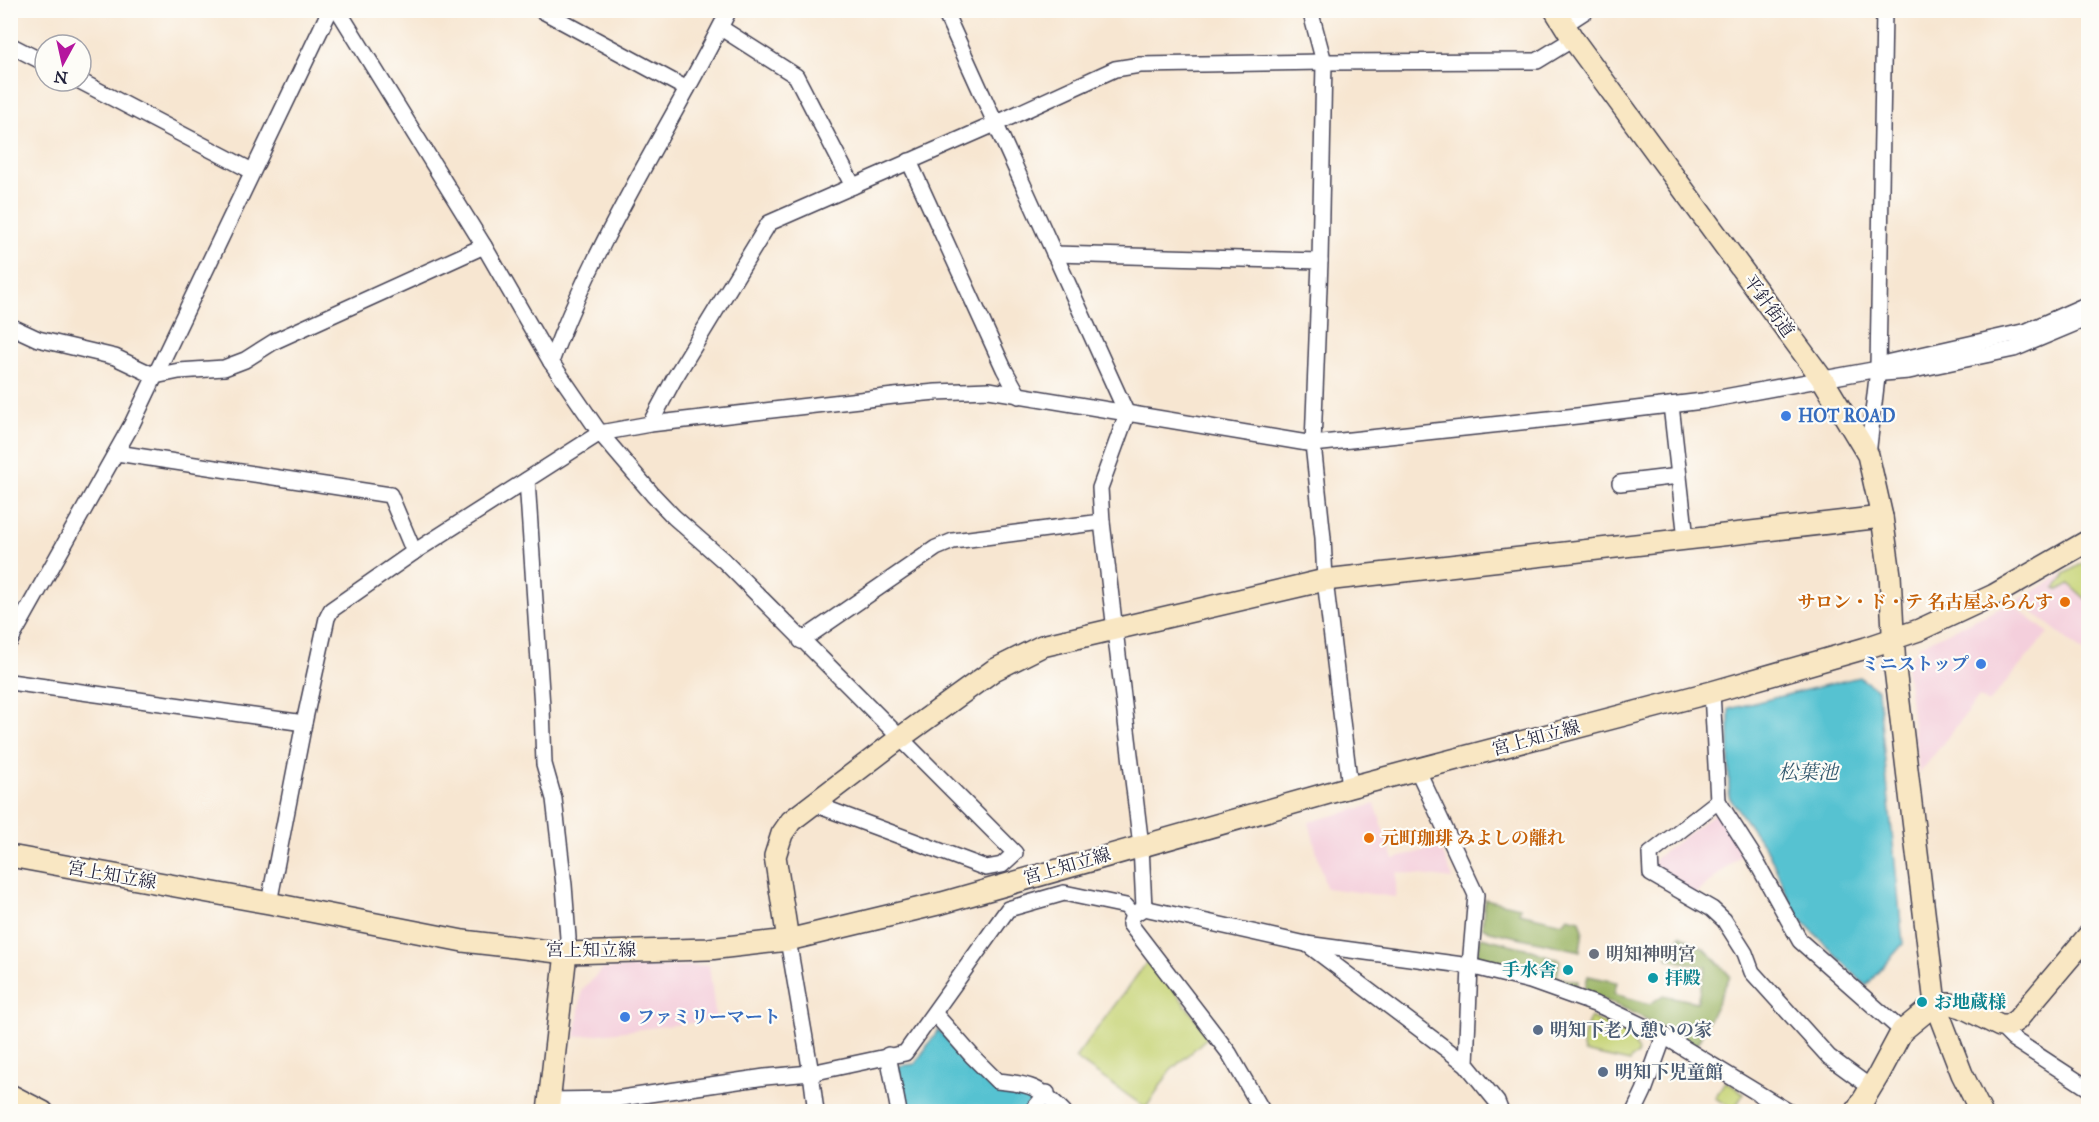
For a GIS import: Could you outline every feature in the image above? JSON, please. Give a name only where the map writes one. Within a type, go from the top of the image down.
[{"type":"street","points":[[10,641],[117,453],[330,10]]},
{"type":"street","points":[[338,10],[484,246],[551,362],[600,433],[667,510],[724,561],[1015,853],[1002,865],[986,868],[814,804]]},
{"type":"street","points":[[541,10],[687,88]]},
{"type":"street","points":[[551,362],[565,324],[603,242],[729,10]]},
{"type":"street","points":[[944,10],[1126,414],[1100,488],[1102,522],[1141,846],[1139,911],[1130,924],[1229,1053],[1263,1112]]},
{"type":"street","points":[[1310,10],[1324,62],[1313,444],[1350,787]]},
{"type":"street","points":[[650,424],[674,379],[769,223],[1115,69],[1140,65],[1538,61],[1564,25],[1587,10]]},
{"type":"street","points":[[1868,455],[1878,369],[1884,10]]},
{"type":"street","name":"平針街道","points":[[1564,25],[1823,380],[1868,455],[1882,517],[1890,575],[1893,638],[1908,795],[1935,1004],[1962,1074],[1981,1112]]},
{"type":"street","points":[[721,28],[796,76],[853,186]]},
{"type":"street","points":[[10,45],[33,57]]},
{"type":"street","points":[[93,88],[252,171]]},
{"type":"street","points":[[909,161],[1004,369],[1019,396]]},
{"type":"street","points":[[10,326],[38,339],[115,357],[155,376],[179,370],[224,368],[245,360],[275,341],[484,246]]},
{"type":"street","points":[[1054,254],[1320,261]]},
{"type":"street","points":[[269,903],[304,723],[327,618],[332,610],[414,552],[600,433],[650,424],[936,392],[989,390],[1313,444],[1671,405],[1823,380],[1878,369],[1890,362],[2026,331],[2088,304]]},
{"type":"street","points":[[1878,369],[1884,373],[1909,371],[2014,349],[2088,318]]},
{"type":"street","points":[[1671,405],[1686,539]]},
{"type":"street","points":[[117,453],[390,495],[414,552]]},
{"type":"street","points":[[1620,483],[1679,476]]},
{"type":"street","points":[[527,480],[544,764],[554,799],[568,938],[549,1106],[615,1105],[765,1077],[811,1073],[905,1053],[1008,909],[1064,893],[1126,906],[1139,911],[1306,944],[1470,966],[1530,981],[1603,1007],[1664,1036],[1789,1112]]},
{"type":"street","points":[[816,1112],[776,867],[777,845],[791,821],[994,670],[1042,646],[1326,580],[1882,517]]},
{"type":"street","points":[[801,640],[936,548],[953,541],[1102,522]]},
{"type":"street","name":"宮上知立線","points":[[10,856],[463,941],[566,953],[709,948],[788,940],[942,903],[1350,787],[1712,692],[1893,638],[1919,630],[1994,595],[2088,542]]},
{"type":"street","points":[[10,682],[304,723]]},
{"type":"street","points":[[1712,692],[1719,801],[1752,854],[1800,941],[1902,1031]]},
{"type":"street","points":[[1417,769],[1476,895],[1466,1064]]},
{"type":"street","points":[[1719,801],[1650,854],[1651,874],[1712,909],[1724,920],[1745,953],[1752,972],[1829,1057],[1870,1087]]},
{"type":"street","points":[[2000,1026],[2008,1026],[2017,1020],[2088,936]]},
{"type":"street","points":[[1306,944],[1466,1064],[1497,1102],[1501,1112]]},
{"type":"street","points":[[1856,1112],[1902,1031],[1935,1004],[1962,1007],[2000,1026],[2013,1038],[2088,1088]]},
{"type":"street","points":[[935,1014],[998,1081],[1024,1083],[1047,1093],[1064,1112]]},
{"type":"street","points":[[1634,1112],[1664,1036]]},
{"type":"street","points":[[888,1055],[899,1112]]},
{"type":"street","points":[[1031,1112],[1047,1093]]},
{"type":"street","points":[[10,1095],[44,1112]]},
{"type":"shaded area","points":[[2088,560],[2088,656],[2018,600]]},
{"type":"shaded area","points":[[2011,603],[2048,633],[1988,703],[1979,697],[1919,774],[1906,666],[1920,645]]},
{"type":"shaded area","points":[[1375,804],[1394,859],[1440,846],[1453,879],[1397,872],[1395,897],[1326,888],[1309,822]]},
{"type":"shaded area","points":[[1719,810],[1745,851],[1695,895],[1653,872],[1655,859]]},
{"type":"shaded area","points":[[709,965],[716,1020],[575,1037],[582,990],[602,969]]},
{"type":"green space","points":[[2083,563],[2088,571],[2088,601],[2069,584],[2059,590],[2055,588],[2064,574]]},
{"type":"green space","points":[[1485,899],[1520,907],[1519,913],[1563,923],[1568,917],[1580,920],[1583,930],[1580,951],[1490,931],[1482,927]]},
{"type":"green space","points":[[1680,935],[1706,950],[1730,976],[1697,1045],[1584,991],[1588,976],[1617,982],[1614,994],[1650,1004],[1663,995],[1697,1002],[1706,967],[1667,959],[1666,945],[1677,948]]},
{"type":"green space","points":[[1481,937],[1560,960],[1557,978],[1578,981],[1576,988],[1476,959]]},
{"type":"green space","points":[[1150,958],[1209,1036],[1170,1071],[1146,1108],[1075,1058]]},
{"type":"green space","points":[[1590,1017],[1632,1036],[1638,1052],[1637,1056],[1631,1058],[1630,1062],[1584,1052],[1582,1042]]},
{"type":"green space","points":[[1725,1081],[1744,1093],[1734,1109],[1715,1098]]},
{"type":"water","name":"松葉池","points":[[1859,677],[1878,690],[1903,944],[1866,986],[1795,913],[1769,853],[1729,797],[1729,709]]},
{"type":"water","points":[[938,1030],[990,1085],[1038,1096],[1025,1111],[906,1111],[898,1066],[915,1064]]},
{"type":"place","name":"HOT ROAD","points":[[1786,416]]},
{"type":"place","name":"サロン・ド・テ 名古屋ふらんす","points":[[2065,602]]},
{"type":"place","name":"ミニストップ","points":[[1981,664]]},
{"type":"place","name":"元町珈琲 みよしの離れ","points":[[1369,838]]},
{"type":"place","name":"明知神明宮","points":[[1594,954]]},
{"type":"place","name":"手水舎","points":[[1568,970]]},
{"type":"place","name":"拝殿","points":[[1653,978]]},
{"type":"place","name":"お地蔵様","points":[[1922,1002]]},
{"type":"place","name":"ファミリーマート","points":[[625,1017]]},
{"type":"place","name":"明知下老人憩いの家","points":[[1538,1030]]},
{"type":"place","name":"明知下児童館","points":[[1603,1072]]}]
